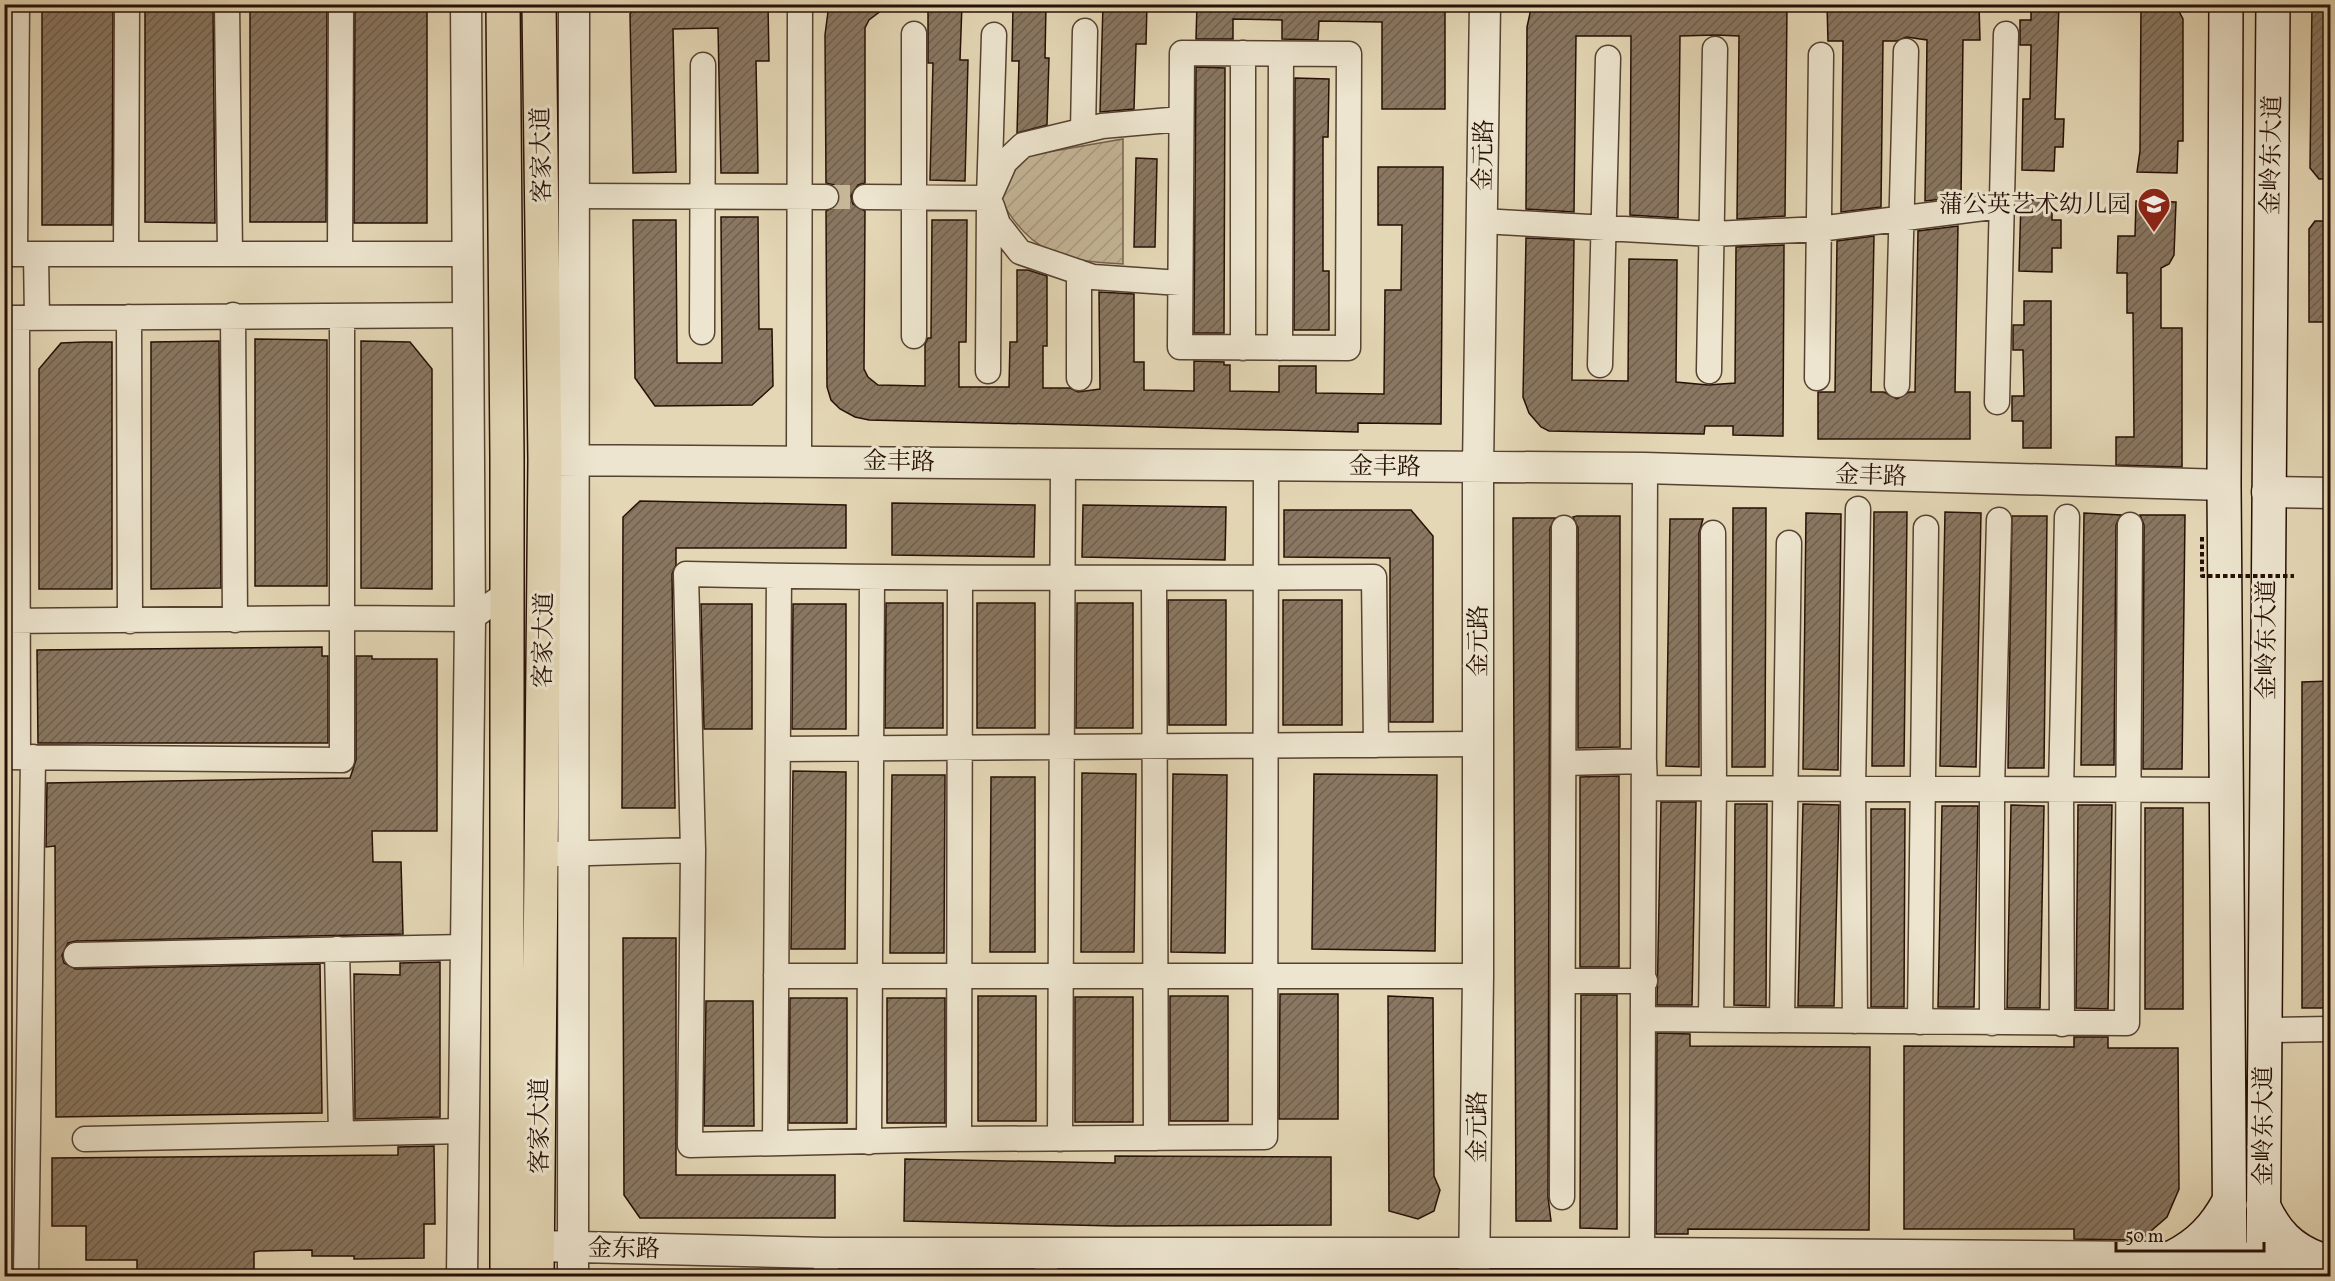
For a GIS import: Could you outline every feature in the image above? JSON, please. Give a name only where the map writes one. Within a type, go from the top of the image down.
[{"type":"main road","name":"客家大道","points":[[503,4],[507,593],[507,1276]]},
{"type":"main road","name":"客家大道","points":[[538,1262],[557,854],[559,459],[539,4]]},
{"type":"main road","name":"金岭东大道","points":[[2226,4],[2224,485],[2230,1267]]},
{"type":"main road","name":"金岭东大道","points":[[2263,1267],[2267,492],[2273,4]]},
{"type":"main road","points":[[2173,1257],[2199,1241],[2211,1229],[2229,1201]]},
{"type":"main road","points":[[2263,1205],[2277,1230],[2287,1241],[2325,1259]]},
{"type":"street","points":[[17,4],[20,318],[11,622],[19,757],[26,1276]]},
{"type":"street","points":[[126,254],[127,4]]},
{"type":"street","points":[[228,4],[231,254]]},
{"type":"street","points":[[340,254],[341,4]]},
{"type":"street","points":[[462,1276],[470,619],[470,315],[466,254],[466,4]]},
{"type":"street","points":[[559,459],[573,196],[574,4]]},
{"type":"street","points":[[799,460],[800,4]]},
{"type":"street","name":"金元路","points":[[1475,1268],[1478,976],[1478,467],[1485,4]]},
{"type":"street","points":[[1083,130],[1085,31]]},
{"type":"street","points":[[914,34],[914,336]]},
{"type":"street","points":[[1997,402],[2006,34]]},
{"type":"street","points":[[988,371],[989,198],[994,35]]},
{"type":"street","points":[[1709,371],[1715,50]]},
{"type":"street","points":[[1897,385],[1906,51]]},
{"type":"street","points":[[1182,53],[1281,54],[1349,54],[1348,348],[1180,347],[1182,53]]},
{"type":"street","points":[[1243,53],[1243,348]]},
{"type":"street","points":[[1280,348],[1281,54]]},
{"type":"street","points":[[1817,378],[1821,55]]},
{"type":"street","points":[[1600,365],[1608,58]]},
{"type":"street","points":[[702,332],[703,65]]},
{"type":"street","points":[[1180,283],[1093,277],[1020,252],[998,224],[989,198],[1005,162],[1023,145],[1102,126],[1181,119]]},
{"type":"street","points":[[573,196],[826,196]]},
{"type":"street","points":[[865,197],[989,198]]},
{"type":"street","points":[[1482,221],[1712,234],[1819,230],[2000,206]]},
{"type":"street","points":[[18,254],[466,254]]},
{"type":"street","points":[[1079,272],[1079,378]]},
{"type":"street","points":[[233,315],[235,620]]},
{"type":"street","points":[[20,318],[470,315]]},
{"type":"street","points":[[19,757],[342,760],[342,316]]},
{"type":"street","points":[[129,317],[130,621]]},
{"type":"street","name":"金丰路","points":[[559,459],[1645,468],[2224,485]]},
{"type":"street","points":[[1060,1139],[1064,463]]},
{"type":"street","points":[[1266,464],[1266,578],[1266,976],[1265,1137],[959,1139],[690,1145],[693,850],[686,574],[960,579],[1062,578],[1266,578],[1374,577],[1376,745]]},
{"type":"street","points":[[1642,1253],[1645,981],[1645,468]]},
{"type":"street","points":[[2267,492],[2331,493]]},
{"type":"street","points":[[1856,1021],[1853,789],[1858,509]]},
{"type":"street","points":[[2062,1024],[2061,790],[2067,517]]},
{"type":"street","points":[[1992,1023],[1992,789],[1999,520]]},
{"type":"street","points":[[1644,1019],[2127,1023],[2130,525]]},
{"type":"street","points":[[1562,1197],[1564,528]]},
{"type":"street","points":[[1920,1022],[1921,789],[1926,528]]},
{"type":"street","points":[[1711,1019],[1714,789],[1713,533]]},
{"type":"street","points":[[1782,1020],[1789,543]]},
{"type":"street","points":[[775,1143],[779,576]]},
{"type":"street","points":[[868,1142],[873,578]]},
{"type":"street","points":[[1154,578],[1156,1138]]},
{"type":"street","points":[[959,1139],[960,579]]},
{"type":"street","points":[[11,622],[342,618],[470,619],[507,593]]},
{"type":"street","points":[[778,749],[1478,744]]},
{"type":"street","points":[[1565,763],[1644,761]]},
{"type":"street","points":[[1645,788],[2228,790]]},
{"type":"street","points":[[573,1263],[557,854],[693,850]]},
{"type":"street","points":[[76,955],[465,947]]},
{"type":"street","points":[[337,949],[341,1133]]},
{"type":"street","points":[[776,976],[1478,976]]},
{"type":"street","points":[[1563,981],[1645,981]]},
{"type":"street","points":[[2264,1030],[2331,1029]]},
{"type":"street","points":[[86,1139],[464,1131]]},
{"type":"street","name":"金东路","points":[[573,1263],[826,1253],[1911,1276]]},
{"type":"street","name":"金东路","points":[[538,1262],[826,1273],[1046,1275],[1475,1268],[1642,1253],[2173,1257],[2230,1267],[2263,1267],[2325,1259]]},
{"type":"path","points":[[2202,537],[2202,576],[2294,576]]},
{"type":"shaded area","points":[[1123,139],[1123,264],[1084,260],[1051,252],[1037,244],[1025,233],[1001,200],[1010,175],[1025,156]]},
{"type":"building","points":[[42,4],[113,4],[112,225],[42,225]]},
{"type":"building","points":[[145,4],[213,4],[215,223],[145,222]]},
{"type":"building","points":[[250,4],[327,4],[326,222],[250,222]]},
{"type":"building","points":[[355,4],[427,4],[427,223],[354,223]]},
{"type":"building","points":[[637,4],[768,4],[769,61],[756,61],[758,173],[721,173],[718,28],[673,29],[676,172],[633,173],[630,14]]},
{"type":"building","points":[[829,4],[890,4],[869,20],[865,28],[865,183],[858,185],[851,196],[853,204],[865,211],[864,369],[868,377],[878,385],[925,386],[925,344],[928,338],[931,338],[932,220],[967,220],[966,342],[959,342],[959,387],[1009,387],[1010,342],[1017,342],[1017,270],[1028,270],[1047,276],[1047,346],[1043,346],[1043,388],[1070,388],[1078,392],[1100,389],[1099,292],[1134,294],[1134,362],[1144,362],[1144,390],[1194,391],[1194,361],[1224,362],[1224,365],[1230,365],[1230,391],[1279,392],[1279,366],[1316,366],[1316,393],[1384,394],[1385,290],[1401,290],[1402,225],[1378,225],[1378,167],[1443,167],[1441,424],[1358,423],[1358,432],[869,420],[855,417],[840,409],[831,400],[827,387],[826,211],[838,205],[840,196],[834,185],[826,183],[825,35]]},
{"type":"building","points":[[928,4],[962,4],[960,60],[968,60],[965,181],[930,180],[933,63],[928,63]]},
{"type":"building","points":[[1013,4],[1046,4],[1045,58],[1049,58],[1047,125],[1017,133],[1019,61],[1012,61]]},
{"type":"building","points":[[1103,4],[1147,4],[1146,44],[1136,44],[1134,109],[1100,112]]},
{"type":"building","points":[[1197,4],[1445,4],[1445,109],[1382,109],[1382,22],[1319,21],[1318,40],[1282,39],[1282,20],[1233,19],[1233,39],[1196,39]]},
{"type":"building","points":[[1532,4],[1787,4],[1785,216],[1737,219],[1739,36],[1716,35],[1680,36],[1678,218],[1630,215],[1631,36],[1576,36],[1574,212],[1526,209],[1527,27]]},
{"type":"building","points":[[1827,4],[1979,4],[1980,40],[1963,40],[1961,197],[1925,201],[1927,40],[1906,37],[1897,41],[1883,41],[1881,207],[1841,212],[1843,41],[1828,41]]},
{"type":"building","points":[[2031,4],[2059,4],[2055,119],[2064,119],[2063,147],[2055,147],[2054,171],[2022,170],[2023,99],[2030,99],[2031,45],[2020,45],[2020,20],[2031,20]]},
{"type":"building","points":[[2141,4],[2175,4],[2183,19],[2183,141],[2178,141],[2177,173],[2137,172],[2140,151]]},
{"type":"building","points":[[2312,4],[2331,4],[2331,179],[2319,179],[2310,168]]},
{"type":"building","points":[[1196,67],[1225,68],[1224,333],[1194,333]]},
{"type":"building","points":[[1295,78],[1329,79],[1328,137],[1323,137],[1323,271],[1329,271],[1329,330],[1294,330]]},
{"type":"building","points":[[1136,158],[1157,159],[1155,247],[1134,247]]},
{"type":"building","points":[[2021,200],[2052,200],[2052,220],[2061,220],[2061,248],[2052,248],[2052,272],[2019,271]]},
{"type":"building","points":[[2136,201],[2176,202],[2174,255],[2169,264],[2161,268],[2161,328],[2182,328],[2182,467],[2116,465],[2116,437],[2134,437],[2133,313],[2127,313],[2127,273],[2117,273],[2118,236],[2135,236]]},
{"type":"building","points":[[721,217],[758,217],[759,329],[772,329],[773,386],[752,405],[655,406],[635,378],[633,220],[676,220],[677,363],[722,363]]},
{"type":"building","points":[[2315,221],[2331,221],[2331,322],[2309,322],[2309,229]]},
{"type":"building","points":[[1958,226],[1955,392],[1970,392],[1970,439],[1818,439],[1818,392],[1835,392],[1837,241],[1874,236],[1871,392],[1884,392],[1897,399],[1909,392],[1915,392],[1918,231]]},
{"type":"building","points":[[1526,238],[1574,240],[1572,380],[1628,381],[1629,259],[1677,260],[1676,382],[1708,385],[1735,383],[1736,247],[1784,245],[1783,436],[1733,435],[1733,426],[1705,426],[1704,434],[1549,431],[1541,427],[1529,413],[1523,397]]},
{"type":"building","points":[[2024,301],[2051,301],[2051,448],[2023,448],[2023,421],[2012,421],[2012,396],[2024,396],[2023,350],[2013,350],[2013,325],[2024,325]]},
{"type":"building","points":[[255,339],[327,340],[327,586],[255,586]]},
{"type":"building","points":[[219,341],[221,588],[151,589],[151,342]]},
{"type":"building","points":[[361,341],[410,342],[432,369],[432,589],[361,588]]},
{"type":"building","points":[[112,342],[112,589],[39,589],[39,369],[61,343]]},
{"type":"building","points":[[640,501],[846,505],[846,548],[676,548],[676,565],[672,574],[675,808],[622,808],[623,517]]},
{"type":"building","points":[[892,503],[1035,505],[1034,557],[892,555]]},
{"type":"building","points":[[1083,505],[1226,507],[1225,560],[1082,557]]},
{"type":"building","points":[[1733,508],[1766,508],[1765,767],[1732,767]]},
{"type":"building","points":[[1284,510],[1411,510],[1433,536],[1433,722],[1390,722],[1390,558],[1284,557]]},
{"type":"building","points":[[1874,512],[1907,512],[1904,766],[1872,766]]},
{"type":"building","points":[[1945,512],[1981,513],[1976,767],[1940,766]]},
{"type":"building","points":[[1806,513],[1841,514],[1838,770],[1803,769]]},
{"type":"building","points":[[2084,513],[2121,515],[2116,525],[2114,765],[2081,765]]},
{"type":"building","points":[[2140,515],[2185,515],[2182,769],[2143,769],[2144,525]]},
{"type":"building","points":[[1620,516],[1620,747],[1578,748],[1578,528],[1573,517]]},
{"type":"building","points":[[2012,516],[2047,516],[2044,768],[2008,768]]},
{"type":"building","points":[[1513,518],[1555,518],[1550,528],[1548,1197],[1551,1221],[1516,1221]]},
{"type":"building","points":[[1670,519],[1703,519],[1699,533],[1699,767],[1666,766]]},
{"type":"building","points":[[1168,600],[1226,600],[1226,725],[1169,725]]},
{"type":"building","points":[[1283,600],[1342,600],[1342,725],[1283,725]]},
{"type":"building","points":[[886,603],[943,603],[943,728],[885,728]]},
{"type":"building","points":[[977,603],[1035,603],[1035,728],[977,728]]},
{"type":"building","points":[[1077,603],[1133,603],[1133,728],[1076,728]]},
{"type":"building","points":[[701,604],[752,604],[752,729],[704,729]]},
{"type":"building","points":[[793,604],[846,604],[846,729],[792,729]]},
{"type":"building","points":[[322,647],[322,656],[328,656],[328,743],[38,743],[37,650]]},
{"type":"building","points":[[356,656],[372,656],[372,659],[437,659],[437,831],[372,831],[373,862],[401,862],[403,934],[76,941],[68,943],[62,955],[64,963],[76,969],[320,964],[322,1113],[56,1117],[55,846],[46,847],[47,783],[350,778],[356,760]]},
{"type":"building","points":[[2330,681],[2331,1008],[2302,1008],[2302,682]]},
{"type":"building","points":[[793,771],[846,772],[845,949],[791,949]]},
{"type":"building","points":[[1082,773],[1136,774],[1134,952],[1081,952]]},
{"type":"building","points":[[1173,774],[1227,775],[1225,953],[1171,952]]},
{"type":"building","points":[[1314,774],[1437,775],[1435,951],[1312,949]]},
{"type":"building","points":[[892,775],[945,775],[944,953],[890,953]]},
{"type":"building","points":[[1619,776],[1619,967],[1580,967],[1580,777]]},
{"type":"building","points":[[991,777],[1035,777],[1035,952],[990,952]]},
{"type":"building","points":[[1661,802],[1696,802],[1692,1005],[1657,1005]]},
{"type":"building","points":[[1735,804],[1767,804],[1766,1006],[1734,1005]]},
{"type":"building","points":[[1803,804],[1839,805],[1834,1006],[1798,1006]]},
{"type":"building","points":[[2011,805],[2044,806],[2040,1008],[2007,1008]]},
{"type":"building","points":[[2078,805],[2112,805],[2108,1009],[2076,1008]]},
{"type":"building","points":[[1942,806],[1978,806],[1974,1007],[1938,1007]]},
{"type":"building","points":[[2145,808],[2183,808],[2183,1009],[2145,1009]]},
{"type":"building","points":[[1871,809],[1905,809],[1904,1007],[1871,1007]]},
{"type":"building","points":[[623,938],[676,938],[676,1175],[835,1175],[835,1218],[640,1218],[624,1195]]},
{"type":"building","points":[[440,962],[440,1117],[355,1119],[354,974],[400,975],[400,963]]},
{"type":"building","points":[[1280,994],[1338,994],[1338,1119],[1279,1119]]},
{"type":"building","points":[[1581,995],[1617,995],[1617,1229],[1580,1228]]},
{"type":"building","points":[[978,996],[1036,996],[1036,1121],[978,1121]]},
{"type":"building","points":[[1170,996],[1228,996],[1228,1121],[1170,1121]]},
{"type":"building","points":[[1388,996],[1433,998],[1434,1176],[1440,1190],[1434,1211],[1418,1219],[1389,1211]]},
{"type":"building","points":[[1075,997],[1133,997],[1133,1122],[1075,1122]]},
{"type":"building","points":[[790,998],[847,998],[847,1123],[789,1123]]},
{"type":"building","points":[[887,998],[945,998],[945,1123],[887,1123]]},
{"type":"building","points":[[706,1001],[753,1001],[754,1126],[704,1126]]},
{"type":"building","points":[[1657,1033],[1690,1034],[1690,1046],[1870,1047],[1869,1230],[1688,1229],[1688,1234],[1656,1234]]},
{"type":"building","points":[[2074,1037],[2108,1037],[2108,1048],[2178,1048],[2179,1189],[2167,1217],[2145,1236],[2134,1240],[2074,1239],[2074,1229],[1904,1229],[1904,1046],[2074,1047]]},
{"type":"building","points":[[434,1146],[435,1224],[424,1224],[424,1258],[354,1259],[354,1256],[312,1256],[312,1250],[259,1251],[254,1252],[254,1276],[137,1276],[137,1260],[86,1260],[86,1226],[52,1226],[52,1158],[398,1155],[398,1147]]},
{"type":"building","points":[[1115,1156],[1331,1157],[1331,1225],[1116,1226],[904,1221],[905,1159],[1115,1163]]},
{"type":"tunnel","points":[[826,197],[865,197]]},
{"type":"place","name":"蒲公英艺术幼儿园","points":[[2154,233]]}]
